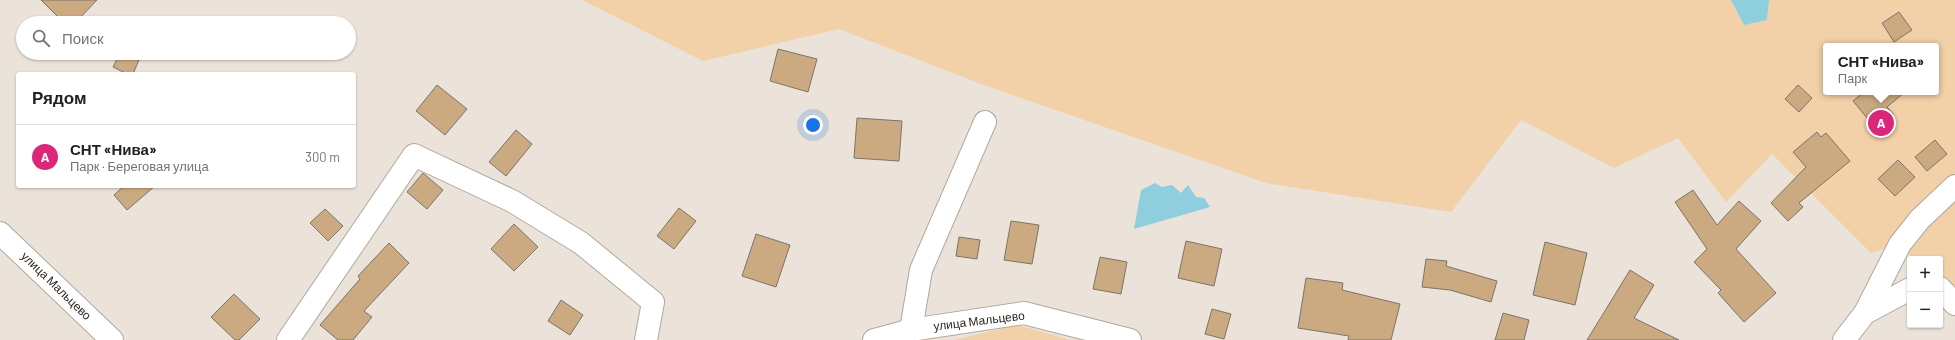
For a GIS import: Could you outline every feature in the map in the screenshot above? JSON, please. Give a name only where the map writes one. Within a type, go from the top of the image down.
[{"type":"street","points":[[911,330],[921,270],[985,122]]},
{"type":"street","points":[[288,340],[414,155],[512,201],[581,244],[653,302],[646,340]]},
{"type":"street","points":[[1844,340],[1865,313],[1907,252],[1920,218],[1955,186]]},
{"type":"street","name":"улица Мальцево","points":[[0,233],[112,340]]},
{"type":"street","points":[[1865,313],[1907,291]]},
{"type":"street","points":[[1943,291],[1955,304]]},
{"type":"street","name":"улица Мальцево","points":[[874,340],[911,330],[1024,313],[1080,334],[1130,340]]},
{"type":"shaded area","points":[[582,0],[1731,0],[1744,25],[1767,19],[1769,0],[1955,0],[1955,304],[1943,291],[1943,256],[1910,256],[1900,244],[1871,253],[1772,154],[1726,202],[1678,138],[1614,168],[1521,120],[1451,212],[1266,183],[981,84],[839,29],[703,61]]},
{"type":"shaded area","points":[[1018,325],[1070,340],[954,340]]},
{"type":"water","points":[[1731,0],[1769,0],[1767,20],[1744,25]]},
{"type":"water","points":[[1155,183],[1162,187],[1172,185],[1181,193],[1188,185],[1196,197],[1204,198],[1210,207],[1134,229],[1141,190]]},
{"type":"building","points":[[41,0],[97,0],[82,16],[57,16]]},
{"type":"building","points":[[1899,12],[1912,30],[1894,42],[1882,23]]},
{"type":"building","points":[[778,49],[817,59],[808,92],[770,81]]},
{"type":"building","points":[[116,60],[139,60],[134,72],[123,72],[113,67]]},
{"type":"building","points":[[437,85],[467,109],[445,135],[416,111]]},
{"type":"building","points":[[1798,85],[1812,98],[1799,112],[1785,99]]},
{"type":"building","points":[[1860,95],[1901,95],[1887,107],[1894,115],[1877,130],[1853,101]]},
{"type":"building","points":[[857,118],[902,121],[899,161],[854,158]]},
{"type":"building","points":[[516,130],[532,144],[506,176],[489,162]]},
{"type":"building","points":[[1817,132],[1821,137],[1826,133],[1850,161],[1799,203],[1803,207],[1788,221],[1771,203],[1806,167],[1793,152]]},
{"type":"building","points":[[1935,140],[1947,154],[1927,171],[1915,157]]},
{"type":"building","points":[[1898,160],[1915,177],[1895,196],[1878,179]]},
{"type":"building","points":[[423,173],[443,190],[427,209],[407,192]]},
{"type":"building","points":[[122,188],[153,188],[127,210],[114,195]]},
{"type":"building","points":[[1693,190],[1717,225],[1739,201],[1761,221],[1736,249],[1776,293],[1744,322],[1718,293],[1721,290],[1694,262],[1707,249],[1675,202]]},
{"type":"building","points":[[679,208],[696,221],[674,249],[657,236]]},
{"type":"building","points":[[325,209],[343,226],[328,241],[310,223]]},
{"type":"building","points":[[1011,221],[1039,225],[1032,264],[1004,260]]},
{"type":"building","points":[[514,224],[538,247],[514,271],[491,249]]},
{"type":"building","points":[[756,234],[790,245],[776,287],[742,276]]},
{"type":"building","points":[[959,237],[980,240],[977,259],[956,256]]},
{"type":"building","points":[[1186,241],[1222,249],[1214,286],[1178,278]]},
{"type":"building","points":[[1545,242],[1587,253],[1575,305],[1533,295]]},
{"type":"building","points":[[389,243],[409,263],[364,311],[372,317],[353,340],[338,340],[320,325],[360,279],[358,276]]},
{"type":"building","points":[[1100,257],[1127,262],[1121,294],[1093,289]]},
{"type":"building","points":[[1426,259],[1447,261],[1446,266],[1497,281],[1491,302],[1450,290],[1422,287]]},
{"type":"building","points":[[1630,270],[1654,285],[1634,318],[1679,340],[1587,340]]},
{"type":"building","points":[[1306,278],[1343,283],[1342,290],[1400,304],[1391,340],[1348,340],[1349,336],[1298,328]]},
{"type":"building","points":[[234,294],[260,319],[239,340],[235,340],[211,317]]},
{"type":"building","points":[[561,300],[583,315],[570,335],[548,321]]},
{"type":"building","points":[[1212,309],[1231,314],[1224,339],[1205,334]]},
{"type":"building","points":[[1503,313],[1529,320],[1524,340],[1495,340]]},
{"type":"place","name":"СНТ «Нива»","points":[[1881,123]]}]
